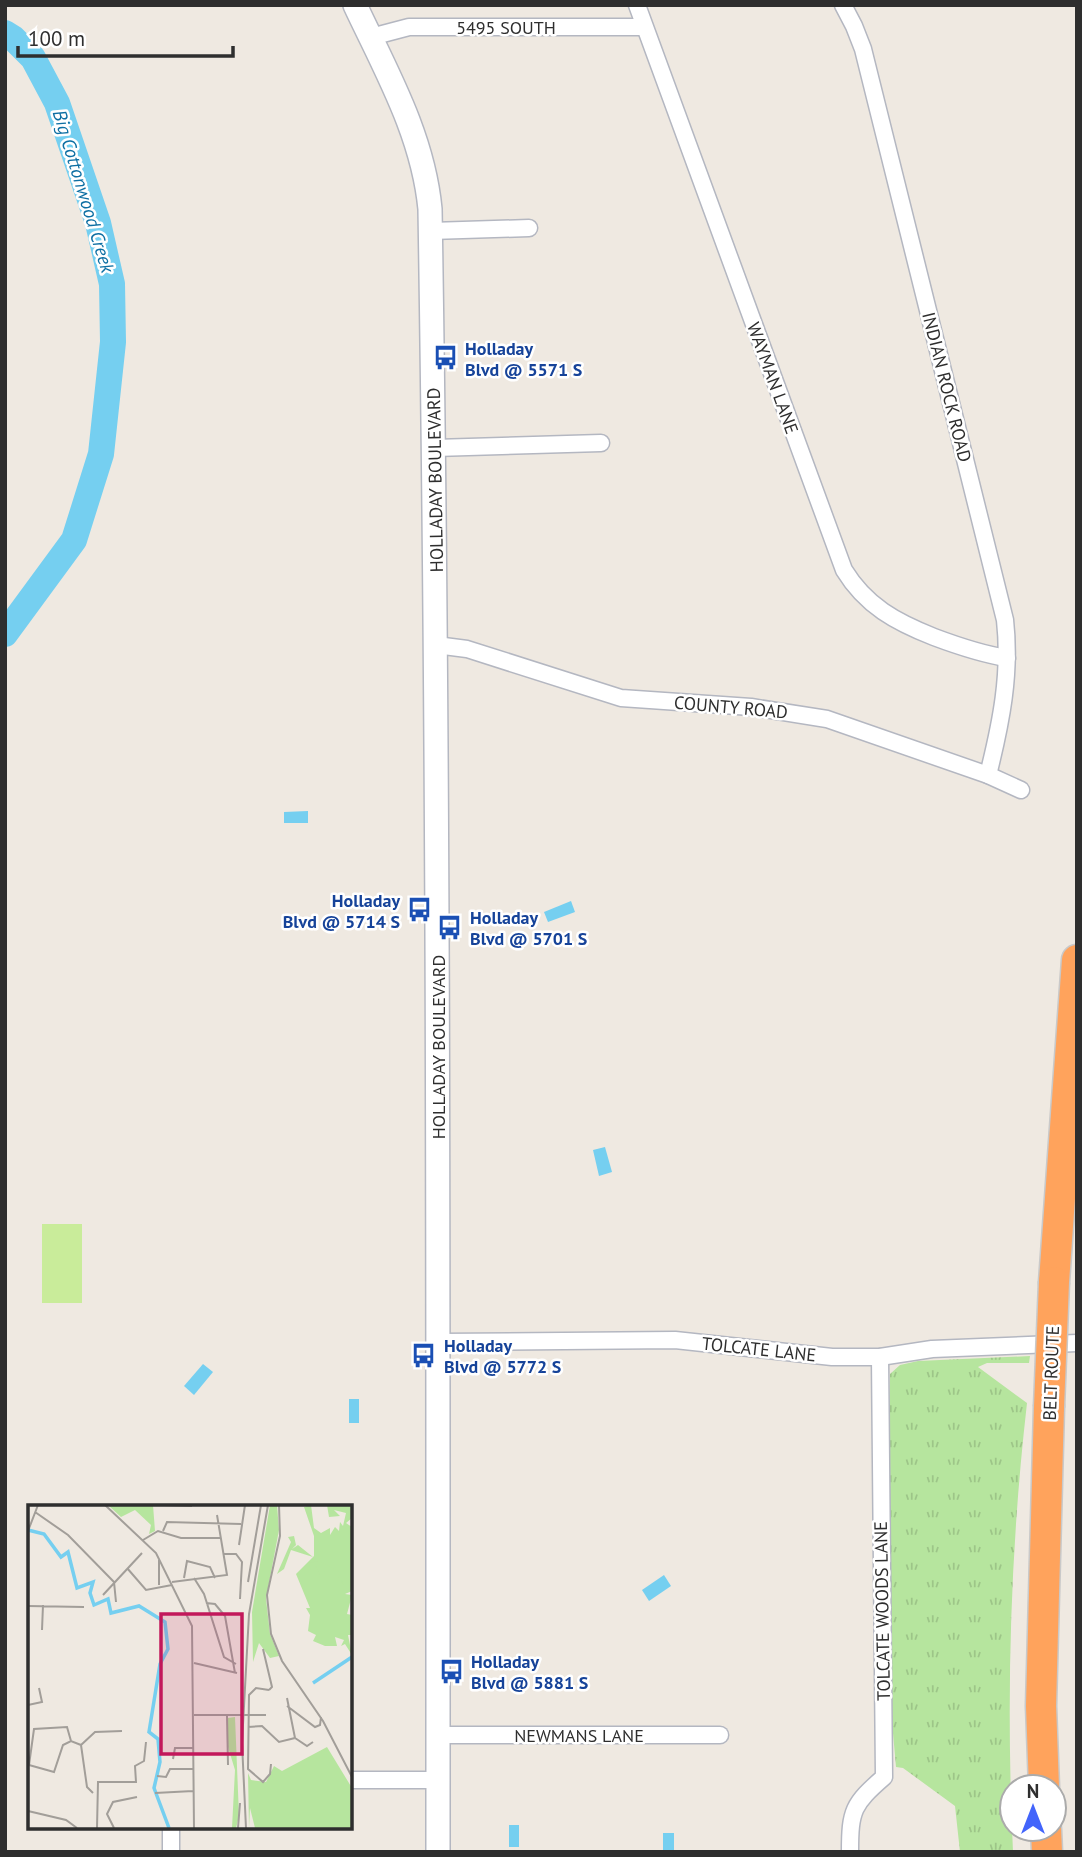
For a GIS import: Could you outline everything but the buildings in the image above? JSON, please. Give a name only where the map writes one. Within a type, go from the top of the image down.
[{"type":"highway","name":"BELT ROUTE","points":[[1043,1773],[1041,1706],[1054,1282],[1077,960]]},
{"type":"main road","name":"HOLLADAY BOULEVARD","points":[[355,5],[404,109],[421,158],[428,191],[431,231],[435,448],[440,1342],[438,1852]]},
{"type":"street","name":"WAYMAN LANE","points":[[637,5],[844,570],[868,602],[890,618],[960,647],[1007,658]]},
{"type":"street","name":"INDIAN ROCK ROAD","points":[[843,5],[863,49],[1005,620],[1005,702],[988,775]]},
{"type":"street","name":"5495 SOUTH","points":[[371,37],[409,27],[644,27]]},
{"type":"street","points":[[431,231],[529,228]]},
{"type":"street","points":[[435,448],[601,443]]},
{"type":"street","name":"COUNTY ROAD","points":[[436,645],[467,649],[621,698],[751,707],[828,719],[988,775],[1021,790]]},
{"type":"street","name":"TOLCATE LANE","points":[[440,1342],[675,1340],[832,1357],[880,1357],[932,1349],[1077,1343]]},
{"type":"street","name":"TOLCATE WOODS LANE","points":[[850,1852],[854,1809],[859,1800],[884,1777],[880,1357]]},
{"type":"street","name":"NEWMANS LANE","points":[[438,1735],[720,1735]]},
{"type":"street","points":[[352,1780],[438,1780]]},
{"type":"street","points":[[171,1829],[171,1852]]},
{"type":"green space","points":[[42,1224],[82,1224],[82,1303],[42,1303]]},
{"type":"green space","points":[[1030,1356],[1029,1363],[987,1363],[978,1367],[1027,1403],[1013,1571],[1011,1773],[998,1773],[998,1843],[1013,1843],[1013,1852],[960,1852],[955,1806],[903,1768],[896,1767],[889,1688],[886,1465],[889,1448],[890,1374],[900,1365],[918,1361]]},
{"type":"water","points":[[308,811],[308,823],[284,823],[284,812]]},
{"type":"water","points":[[571,901],[575,912],[548,922],[544,912]]},
{"type":"water","points":[[605,1147],[612,1172],[599,1176],[593,1150]]},
{"type":"water","points":[[203,1364],[213,1372],[194,1395],[184,1386]]},
{"type":"water","points":[[349,1399],[359,1399],[359,1423],[349,1423]]},
{"type":"water","points":[[664,1575],[671,1586],[649,1601],[642,1590]]},
{"type":"water","points":[[509,1825],[519,1825],[519,1847],[509,1847]]},
{"type":"water","points":[[663,1833],[674,1833],[674,1852],[663,1852]]},
{"type":"waterway","name":"Big Cottonwood Creek","points":[[5,33],[33,58],[57,103],[98,223],[112,284],[113,342],[101,454],[74,540],[5,634]]},
{"type":"place","name":"Holladay Blvd @ 5571 S","points":[[445,358]]},
{"type":"place","name":"Holladay Blvd @ 5714 S","points":[[420,910]]},
{"type":"place","name":"Holladay Blvd @ 5701 S","points":[[450,927]]},
{"type":"place","name":"Holladay Blvd @ 5772 S","points":[[424,1355]]},
{"type":"place","name":"Holladay Blvd @ 5881 S","points":[[451,1671]]}]
